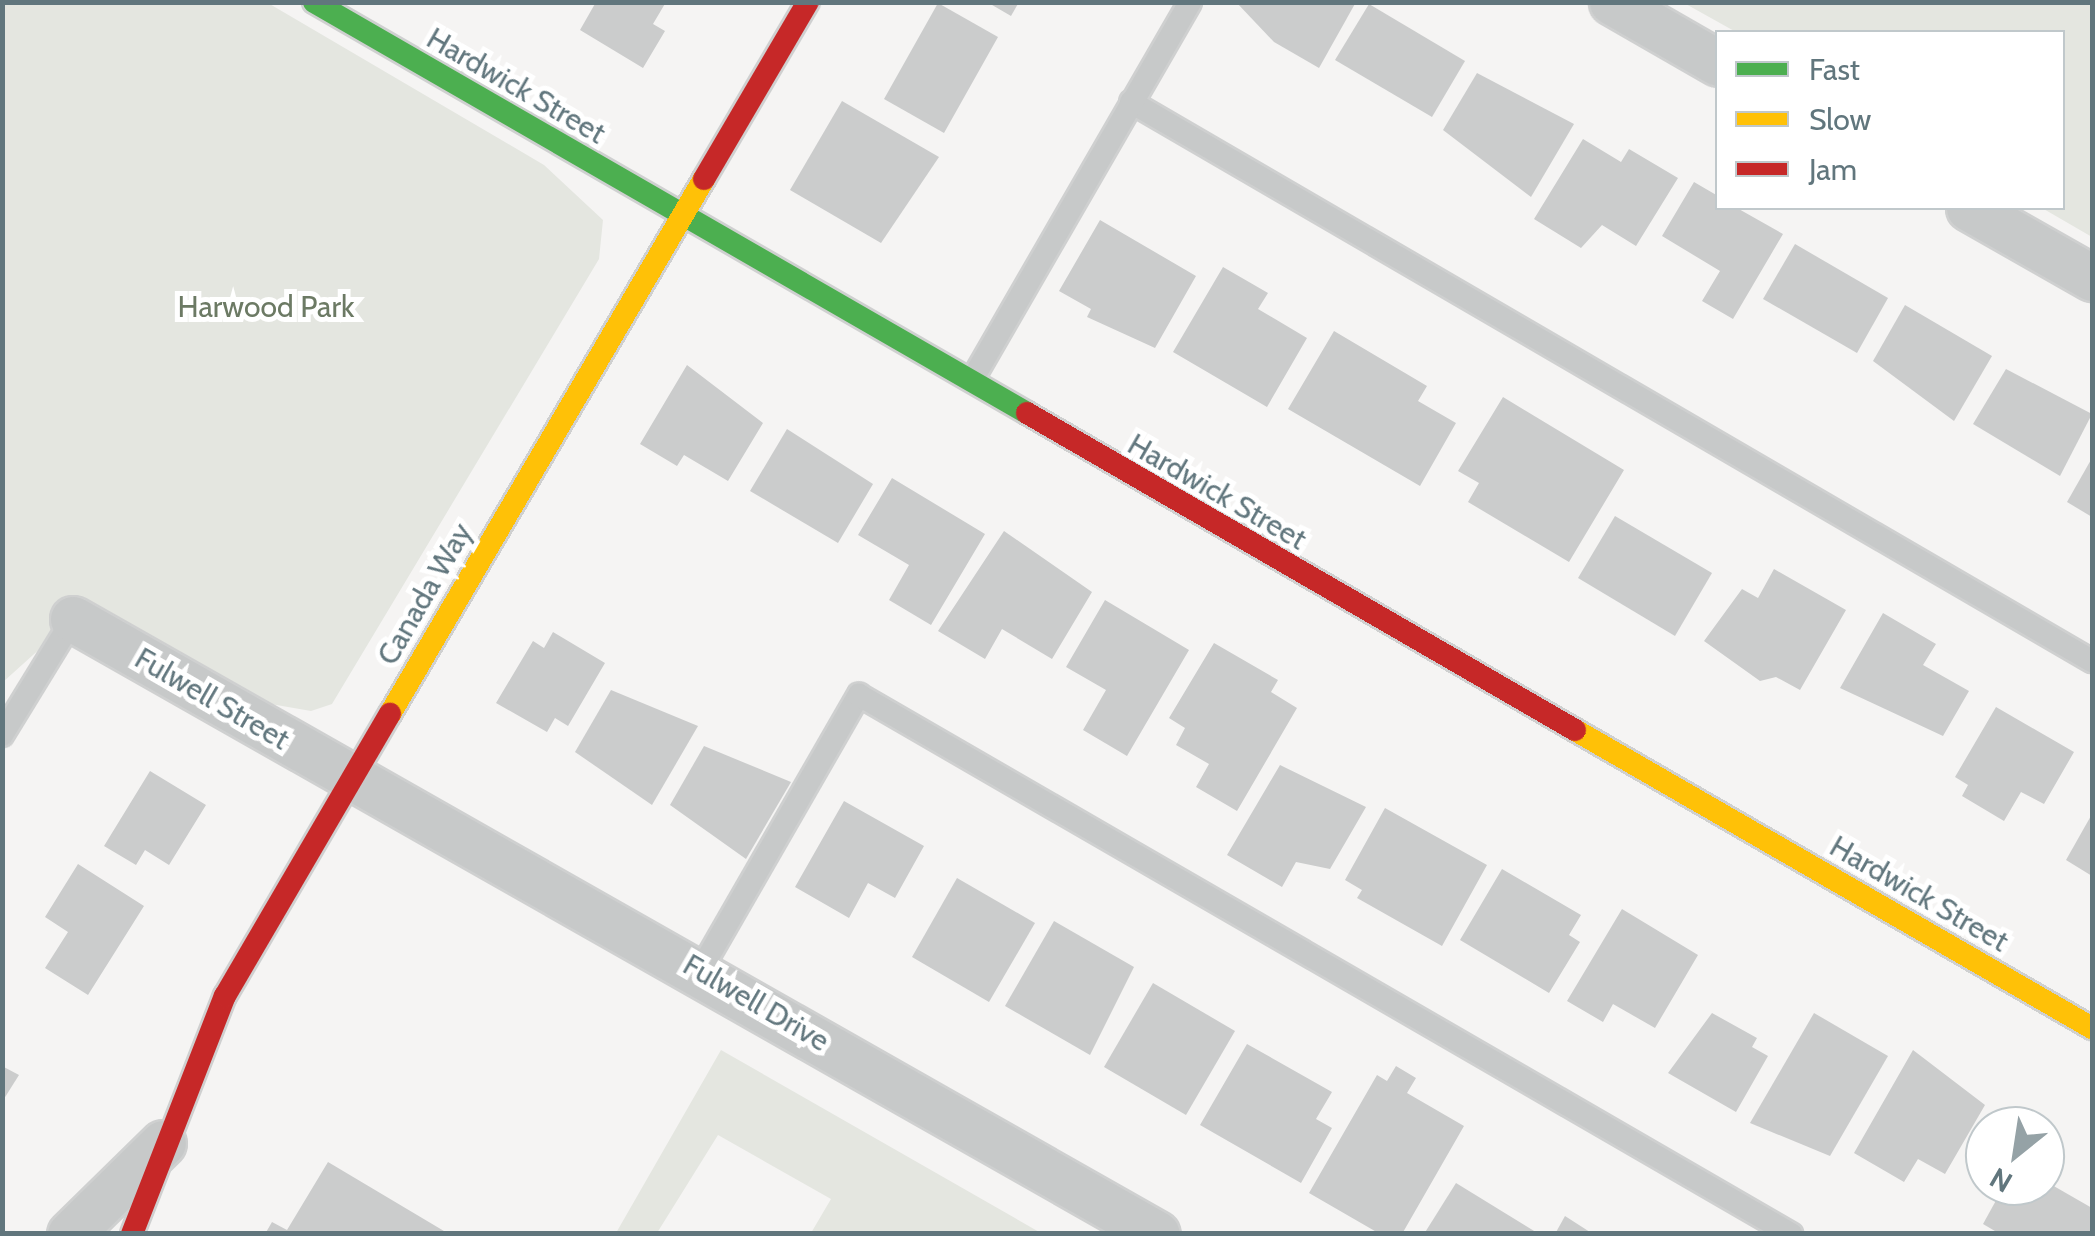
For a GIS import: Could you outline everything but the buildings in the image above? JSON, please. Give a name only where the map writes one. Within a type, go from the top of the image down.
[{"type":"street","name":"Hardwick Street","points":[[314,2],[680,218],[2092,1028]]},
{"type":"street","name":"Canada Way","points":[[132,1234],[163,1143],[225,996],[808,2]]},
{"type":"street","points":[[1612,2],[1715,61]]},
{"type":"street","points":[[1973,210],[2092,278]]},
{"type":"street","name":"Fulwell Street","points":[[74,619],[352,778]]},
{"type":"street","name":"Fulwell Drive","points":[[352,778],[700,971],[1157,1234]]},
{"type":"street","points":[[70,1234],[163,1143]]},
{"type":"lane","points":[[970,385],[1190,2]]},
{"type":"lane","points":[[1132,102],[2092,661]]},
{"type":"lane","points":[[2,735],[74,619]]},
{"type":"lane","points":[[700,971],[859,695],[1791,1234]]},
{"type":"green space","name":"Harwood Park","points":[[3,3],[268,3],[544,165],[603,220],[599,259],[332,704],[311,711],[265,703],[73,619],[3,682]]},
{"type":"green space","points":[[1684,3],[2092,3],[2092,237],[2045,210],[2065,210],[2065,30],[1732,30]]},
{"type":"green space","points":[[721,1050],[1041,1233],[811,1233],[831,1199],[718,1135],[657,1233],[616,1233]]},
{"type":"traffic: fast","points":[[314,2],[1027,413]]},
{"type":"traffic: slow","points":[[390,714],[704,179]]},
{"type":"traffic: slow","points":[[1575,730],[2092,1028]]},
{"type":"traffic: jam","points":[[704,179],[808,2]]},
{"type":"traffic: jam","points":[[1027,413],[1575,730]]},
{"type":"traffic: jam","points":[[132,1234],[225,996],[390,714]]}]
